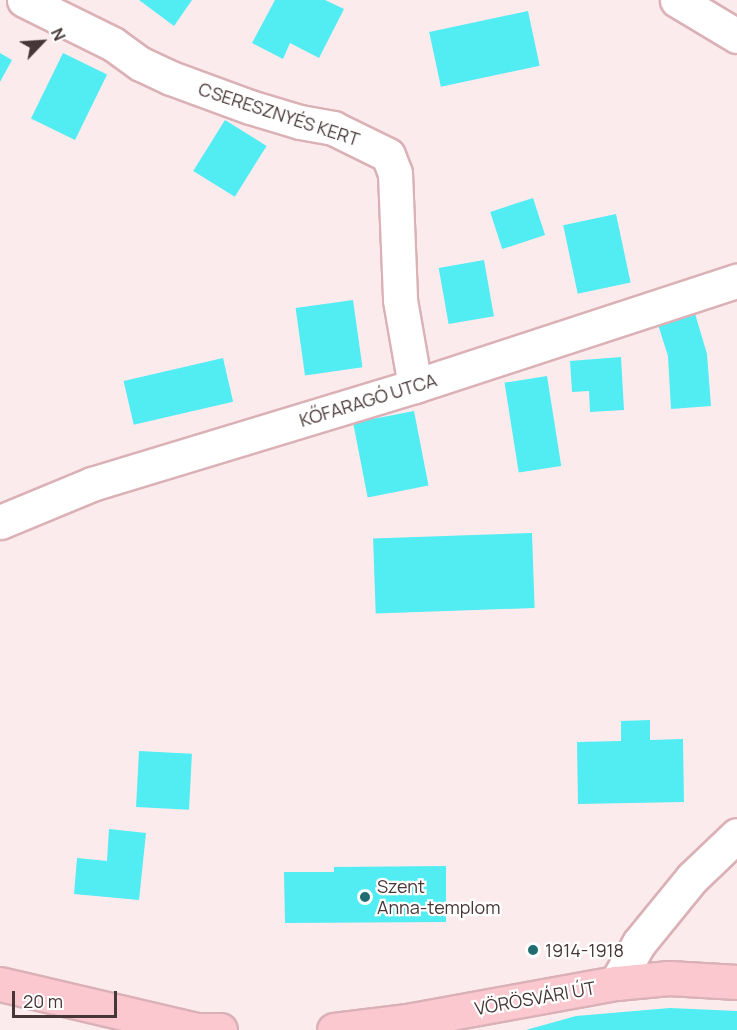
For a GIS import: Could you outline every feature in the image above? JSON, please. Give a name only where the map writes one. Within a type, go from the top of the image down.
[{"type":"main road","name":"VÖRÖSVÁRI ÚT","points":[[334,1030],[407,1022],[616,983],[669,978],[737,982]]},
{"type":"main road","points":[[0,984],[196,1029],[220,1030]]},
{"type":"street","name":"CSERESZNYÉS KERT","points":[[24,0],[114,44],[141,64],[171,78],[250,107],[300,122],[333,128],[388,155],[395,173],[400,300],[415,386]]},
{"type":"street","points":[[677,0],[737,36]]},
{"type":"street","name":"KŐFARAGÓ UTCA","points":[[0,522],[92,484],[415,386],[737,281]]},
{"type":"street","points":[[616,983],[639,943],[692,878],[737,835]]},
{"type":"building","points":[[139,0],[192,0],[174,26]]},
{"type":"building","points":[[275,0],[325,0],[344,9],[319,58],[290,43],[283,59],[252,43]]},
{"type":"building","points":[[528,11],[540,66],[441,87],[429,32]]},
{"type":"building","points":[[0,53],[12,60],[0,82]]},
{"type":"building","points":[[63,53],[107,74],[75,140],[31,119]]},
{"type":"building","points":[[225,120],[267,146],[235,197],[193,171]]},
{"type":"building","points":[[533,198],[545,235],[502,249],[490,212]]},
{"type":"building","points":[[616,214],[631,282],[578,294],[563,225]]},
{"type":"building","points":[[484,260],[494,316],[449,324],[439,268]]},
{"type":"building","points":[[353,300],[362,367],[305,375],[296,308]]},
{"type":"building","points":[[691,300],[707,354],[711,406],[671,409],[668,356],[654,312]]},
{"type":"building","points":[[621,357],[624,410],[590,412],[589,391],[572,392],[570,361]]},
{"type":"building","points":[[223,358],[233,402],[134,425],[124,381]]},
{"type":"building","points":[[547,376],[561,466],[519,473],[505,383]]},
{"type":"building","points":[[414,411],[429,486],[368,497],[353,423]]},
{"type":"building","points":[[532,533],[535,608],[376,614],[373,539]]},
{"type":"building","points":[[650,720],[650,740],[683,739],[684,802],[578,804],[577,742],[621,741],[621,721]]},
{"type":"building","points":[[139,751],[192,754],[189,810],[136,807]]},
{"type":"building","points":[[109,829],[146,833],[139,900],[74,894],[77,858],[107,861]]},
{"type":"building","name":"Szent Anna-templom","points":[[446,866],[446,922],[285,923],[284,872],[334,872],[334,867]]},
{"type":"building","points":[[670,1008],[737,1011],[737,1030],[526,1030],[576,1016]]},
{"type":"place","name":"Szent Anna-templom","points":[[365,897]]},
{"type":"place","name":"1914-1918","points":[[533,950]]}]
